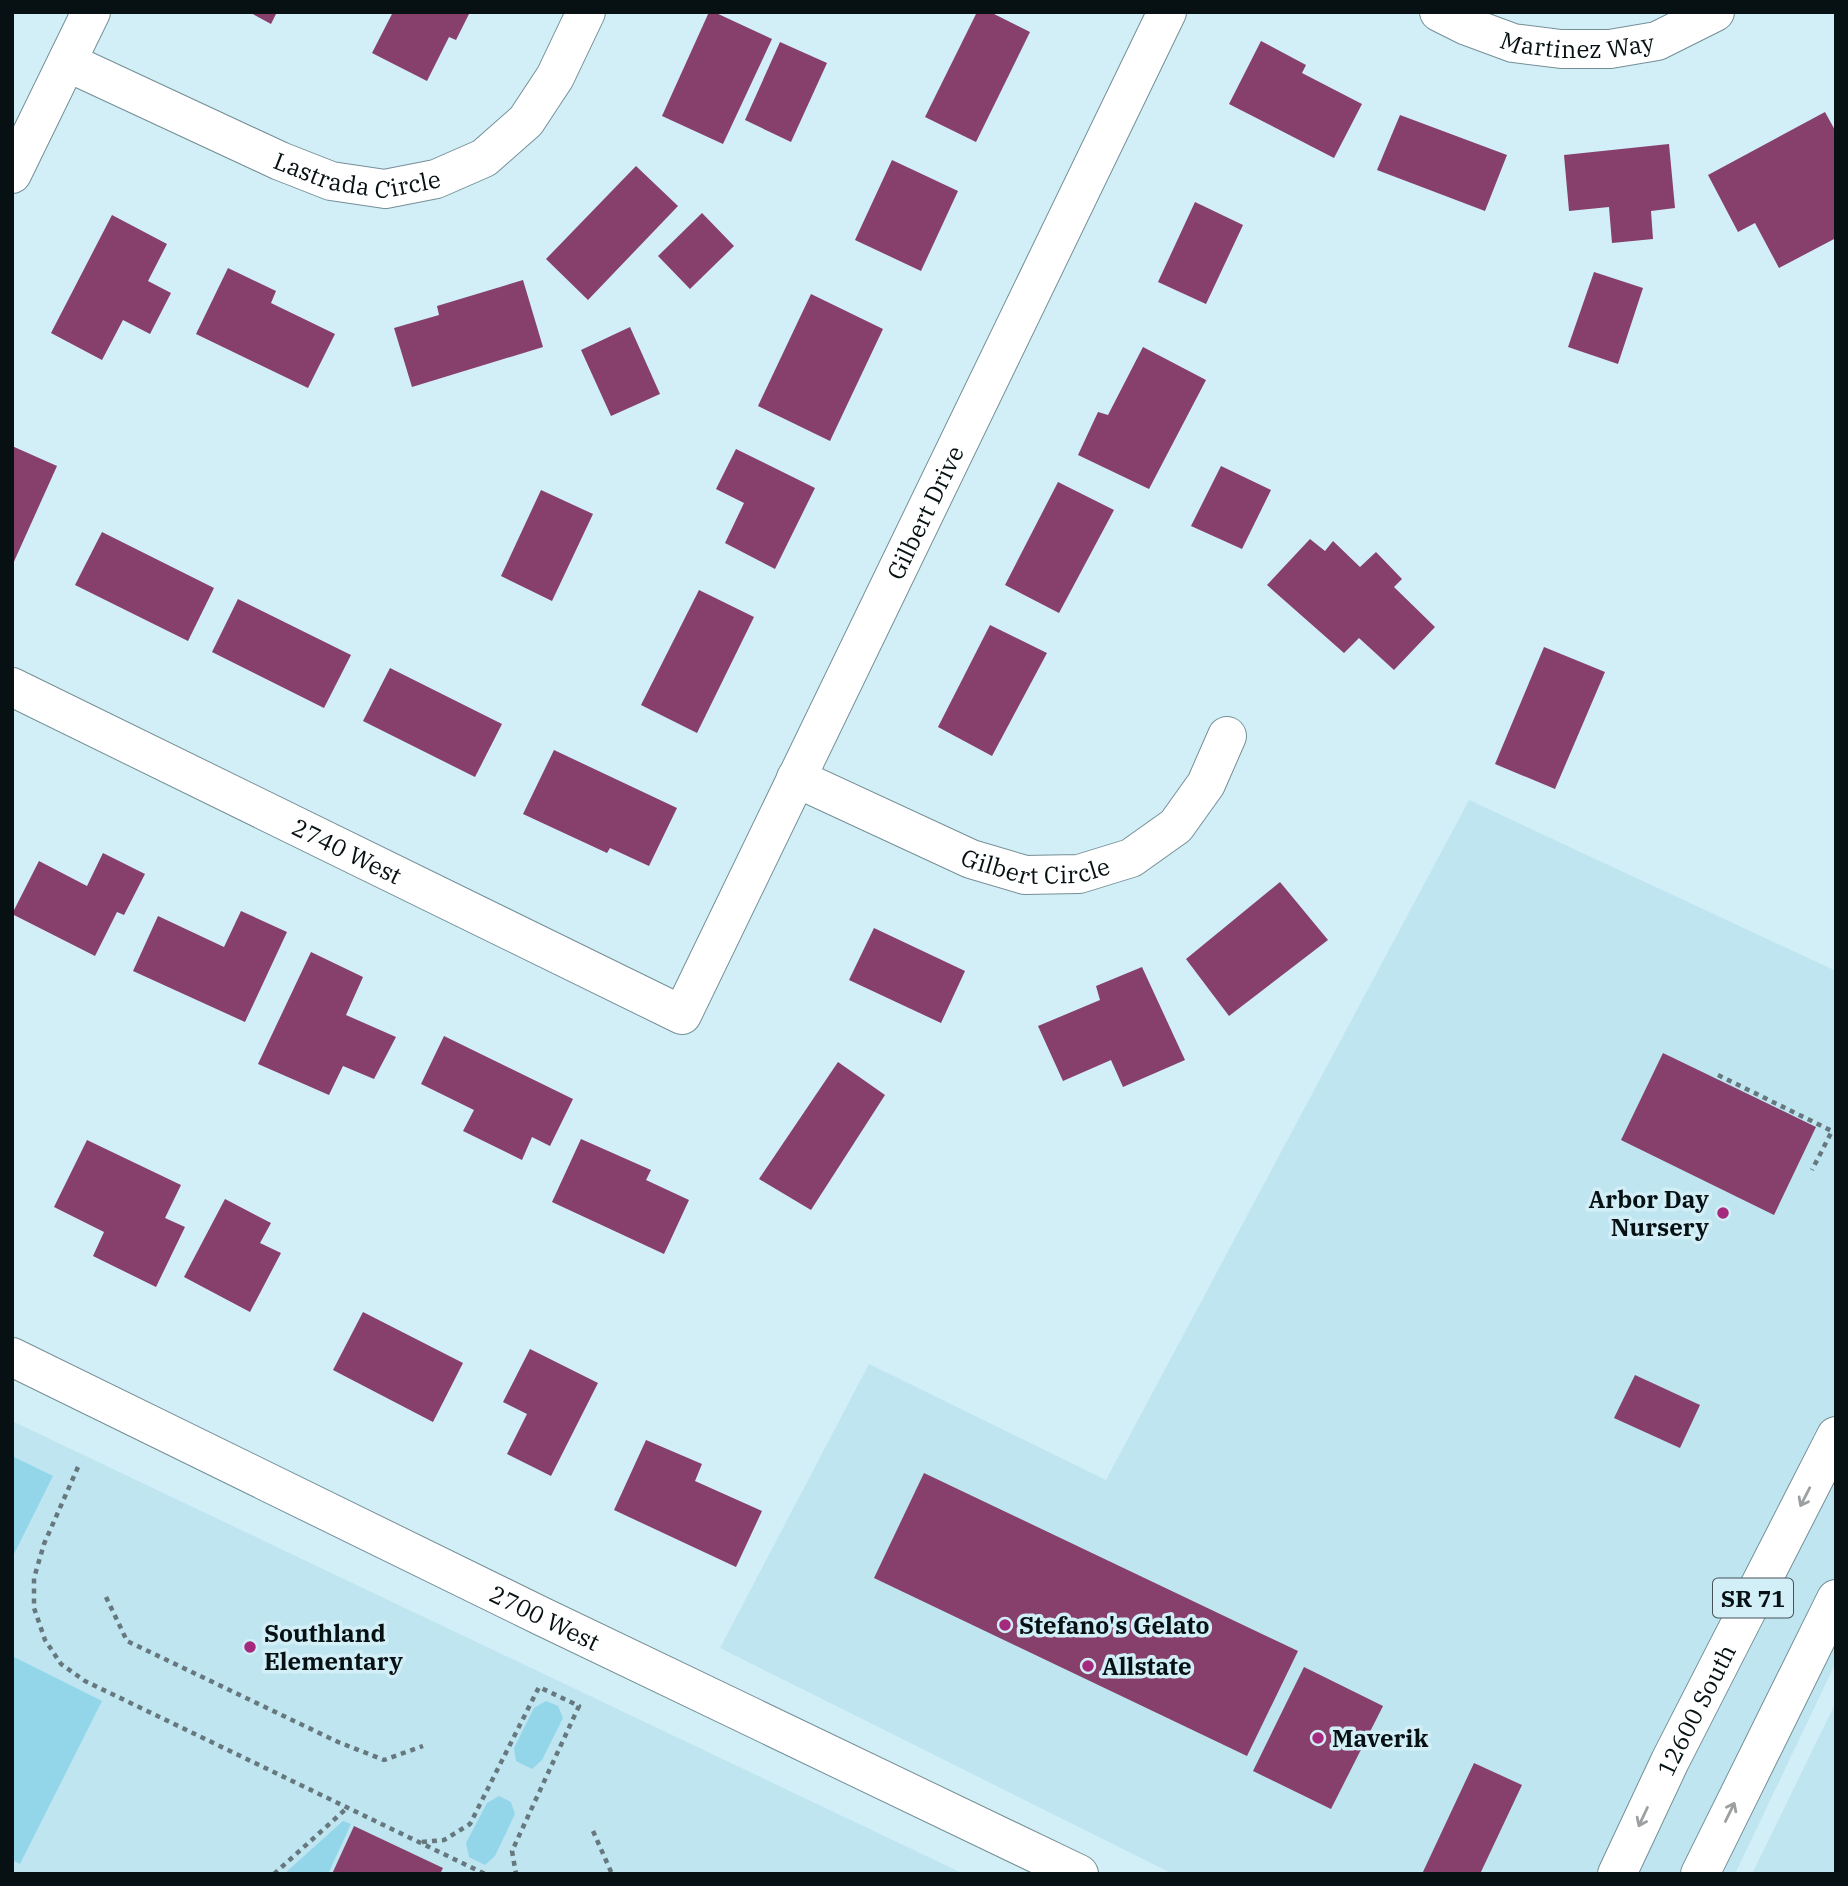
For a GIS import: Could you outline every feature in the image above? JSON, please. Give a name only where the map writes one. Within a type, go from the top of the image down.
[{"type":"street","points":[[12,174],[91,12]]},
{"type":"street","name":"Lastrada Circle","points":[[67,62],[279,161],[331,181],[385,189],[436,179],[484,159],[526,121],[555,78],[586,12]]},
{"type":"street","name":"Gilbert Drive","points":[[682,1014],[1167,12]]},
{"type":"street","name":"Martinez Way","points":[[1438,12],[1513,43],[1561,49],[1610,49],[1657,41],[1715,12]]},
{"type":"street","name":"2740 West","points":[[12,687],[682,1014]]},
{"type":"street","name":"Gilbert Circle","points":[[796,778],[971,859],[1025,875],[1079,874],[1131,858],[1176,826],[1206,784],[1227,736]]},
{"type":"street","name":"2700 West","points":[[12,1357],[541,1616],[1079,1874]]},
{"type":"street","name":"12600 South","points":[[1617,1874],[1670,1761],[1836,1436]]},
{"type":"street","name":"SR 71","points":[[1700,1874],[1836,1600]]},
{"type":"path","points":[[1718,1075],[1832,1131],[1812,1170]]},
{"type":"path","points":[[78,1467],[44,1544],[34,1578],[34,1608],[45,1640],[61,1664],[85,1681],[485,1874]]},
{"type":"path","points":[[106,1597],[127,1641],[338,1742],[384,1760],[423,1746]]},
{"type":"path","points":[[419,1842],[444,1840],[470,1824],[539,1687],[579,1706],[512,1851],[516,1874]]},
{"type":"path","points":[[274,1874],[347,1808]]},
{"type":"path","points":[[593,1831],[612,1874]]},
{"type":"shaded area","points":[[1469,800],[1836,971],[1836,1662],[1735,1874],[1173,1874],[720,1648],[869,1364],[1106,1480]]},
{"type":"shaded area","name":"Southland Elementary","points":[[12,1421],[964,1874],[12,1874]]},
{"type":"shaded area","points":[[12,1456],[53,1476],[12,1558]]},
{"type":"shaded area","points":[[12,1656],[102,1701],[20,1864],[12,1860]]},
{"type":"shaded area","points":[[546,1701],[558,1706],[563,1718],[542,1760],[532,1769],[516,1761],[514,1748],[534,1708]]},
{"type":"shaded area","points":[[1836,1702],[1836,1874],[1752,1874]]},
{"type":"shaded area","points":[[499,1796],[511,1802],[515,1814],[495,1856],[485,1865],[469,1857],[466,1843],[487,1803]]},
{"type":"shaded area","points":[[343,1821],[351,1824],[328,1874],[284,1874]]},
{"type":"building","points":[[249,12],[277,12],[271,24]]},
{"type":"building","points":[[393,12],[470,12],[456,40],[449,37],[427,81],[372,53]]},
{"type":"building","points":[[709,12],[772,39],[723,144],[662,116]]},
{"type":"building","points":[[977,12],[990,12],[1030,32],[976,142],[925,117]]},
{"type":"building","points":[[1261,41],[1306,65],[1302,73],[1362,104],[1334,158],[1229,104]]},
{"type":"building","points":[[780,42],[827,63],[791,142],[745,120]]},
{"type":"building","points":[[1825,112],[1836,132],[1836,238],[1779,268],[1755,223],[1738,232],[1708,175]]},
{"type":"building","points":[[1400,115],[1507,155],[1485,211],[1377,170]]},
{"type":"building","points":[[1669,144],[1675,208],[1651,211],[1653,239],[1612,243],[1609,207],[1569,211],[1564,155]]},
{"type":"building","points":[[892,160],[958,191],[921,271],[855,240]]},
{"type":"building","points":[[636,166],[678,206],[588,300],[546,259]]},
{"type":"building","points":[[1195,202],[1243,225],[1206,304],[1158,282]]},
{"type":"building","points":[[702,213],[734,246],[690,289],[658,256]]},
{"type":"building","points":[[112,215],[167,244],[148,281],[171,293],[150,334],[123,320],[102,360],[51,333]]},
{"type":"building","points":[[228,268],[276,291],[271,303],[335,334],[308,388],[196,334]]},
{"type":"building","points":[[1594,272],[1643,288],[1618,364],[1568,347]]},
{"type":"building","points":[[523,280],[543,347],[412,387],[394,328],[439,315],[437,306]]},
{"type":"building","points":[[811,294],[883,329],[830,441],[758,406]]},
{"type":"building","points":[[630,327],[660,394],[611,416],[581,350]]},
{"type":"building","points":[[1143,347],[1206,380],[1149,489],[1078,455],[1098,412],[1108,415]]},
{"type":"building","points":[[12,446],[57,466],[12,566]]},
{"type":"building","points":[[736,449],[815,488],[775,569],[725,543],[744,503],[716,489]]},
{"type":"building","points":[[1221,466],[1271,490],[1242,549],[1191,526]]},
{"type":"building","points":[[1058,482],[1114,510],[1059,613],[1005,585]]},
{"type":"building","points":[[541,490],[593,514],[552,601],[501,576]]},
{"type":"building","points":[[102,532],[214,588],[188,641],[75,585]]},
{"type":"building","points":[[1310,539],[1325,551],[1333,541],[1360,567],[1376,552],[1402,579],[1394,587],[1435,627],[1394,670],[1359,638],[1344,653],[1267,585]]},
{"type":"building","points":[[699,590],[754,617],[697,733],[641,705]]},
{"type":"building","points":[[238,599],[351,655],[324,708],[212,652]]},
{"type":"building","points":[[990,625],[1047,653],[992,756],[938,727]]},
{"type":"building","points":[[1544,647],[1605,672],[1555,789],[1495,764]]},
{"type":"building","points":[[390,668],[502,724],[475,777],[363,721]]},
{"type":"building","points":[[554,750],[677,808],[649,866],[610,848],[607,853],[523,814]]},
{"type":"building","points":[[103,853],[145,874],[124,915],[117,912],[95,956],[12,914],[39,861],[87,886]]},
{"type":"building","points":[[1280,882],[1328,940],[1229,1016],[1186,959]]},
{"type":"building","points":[[241,911],[287,932],[245,1022],[133,971],[158,916],[224,947]]},
{"type":"building","points":[[874,928],[965,971],[941,1023],[849,980]]},
{"type":"building","points":[[311,952],[363,977],[346,1015],[396,1037],[374,1079],[343,1066],[329,1095],[258,1064]]},
{"type":"building","points":[[1142,967],[1185,1060],[1123,1087],[1111,1060],[1063,1081],[1038,1026],[1100,1000],[1096,986]]},
{"type":"building","points":[[444,1036],[573,1099],[550,1146],[532,1137],[522,1160],[463,1131],[474,1110],[421,1084]]},
{"type":"building","points":[[1663,1053],[1816,1127],[1774,1215],[1621,1140]]},
{"type":"building","points":[[838,1062],[885,1095],[811,1210],[759,1179]]},
{"type":"building","points":[[581,1139],[651,1170],[646,1180],[689,1200],[664,1254],[552,1202]]},
{"type":"building","points":[[87,1140],[181,1185],[165,1218],[185,1227],[156,1287],[93,1256],[104,1232],[54,1207]]},
{"type":"building","points":[[225,1199],[271,1223],[260,1243],[281,1253],[250,1312],[184,1277]]},
{"type":"building","points":[[363,1312],[463,1363],[433,1422],[333,1370]]},
{"type":"building","points":[[530,1349],[598,1383],[551,1476],[507,1454],[527,1414],[503,1402]]},
{"type":"building","points":[[1635,1375],[1700,1405],[1680,1448],[1614,1418]]},
{"type":"building","points":[[646,1440],[702,1464],[695,1481],[762,1511],[736,1567],[614,1510]]},
{"type":"building","points":[[924,1473],[1298,1651],[1247,1756],[874,1578]]},
{"type":"building","name":"Maverik","points":[[1304,1667],[1383,1706],[1331,1809],[1253,1771]]},
{"type":"building","name":"Maverik","points":[[1474,1763],[1522,1785],[1480,1874],[1422,1874]]},
{"type":"building","points":[[354,1826],[443,1868],[440,1874],[332,1874]]},
{"type":"place","name":"Arbor Day Nursery","points":[[1723,1213]]},
{"type":"place","name":"Stefano's Gelato","points":[[1005,1625]]},
{"type":"place","name":"Southland Elementary","points":[[250,1647]]},
{"type":"place","name":"Allstate","points":[[1088,1666]]},
{"type":"place","name":"Maverik","points":[[1318,1738]]}]
